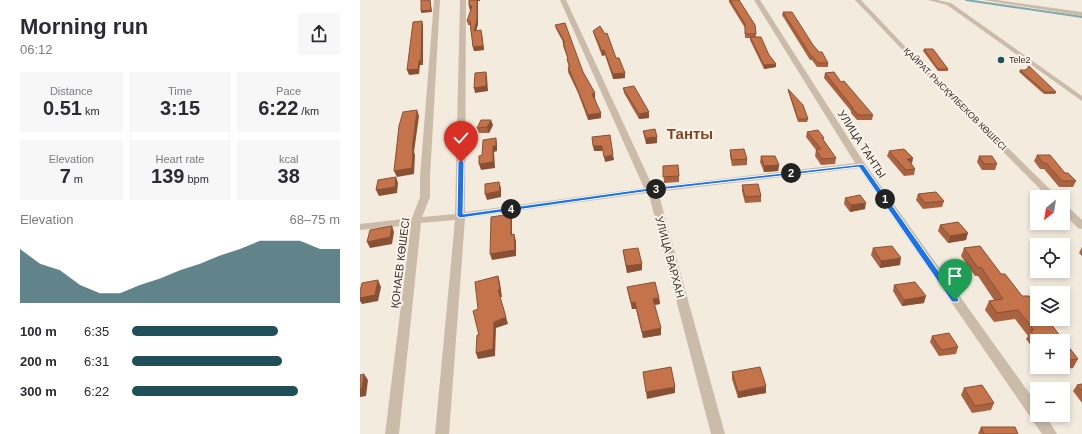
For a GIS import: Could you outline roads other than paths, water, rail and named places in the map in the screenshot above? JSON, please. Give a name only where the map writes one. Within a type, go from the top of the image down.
[{"type":"street","name":"ҚОНАЕВ КӨШЕСІ","points":[[392,434],[416,221],[425,197],[424,177],[437,0]]},
{"type":"street","points":[[442,434],[460,216],[463,0]]},
{"type":"street","name":"УЛИЦА ВАРХАН","points":[[563,0],[655,199],[718,434]]},
{"type":"street","name":"УЛИЦА ТАНТЫ","points":[[757,0],[861,165],[1050,434]]},
{"type":"street","name":"ҚАЙРАТ РЫСҚҰЛБЕКОВ КӨШЕСІ","points":[[858,0],[915,60],[1046,190]]},
{"type":"street","points":[[931,0],[949,4],[1082,99]]},
{"type":"street","points":[[986,0],[1082,14]]},
{"type":"street","points":[[360,227],[460,216],[650,190],[861,165]]},
{"type":"street","points":[[1070,214],[1082,226]]},
{"type":"waterway","points":[[966,0],[1082,17]]},
{"type":"place","name":"Tele2","points":[[1001,60]]},
{"type":"district","name":"Танты","points":[[690,133]]}]
